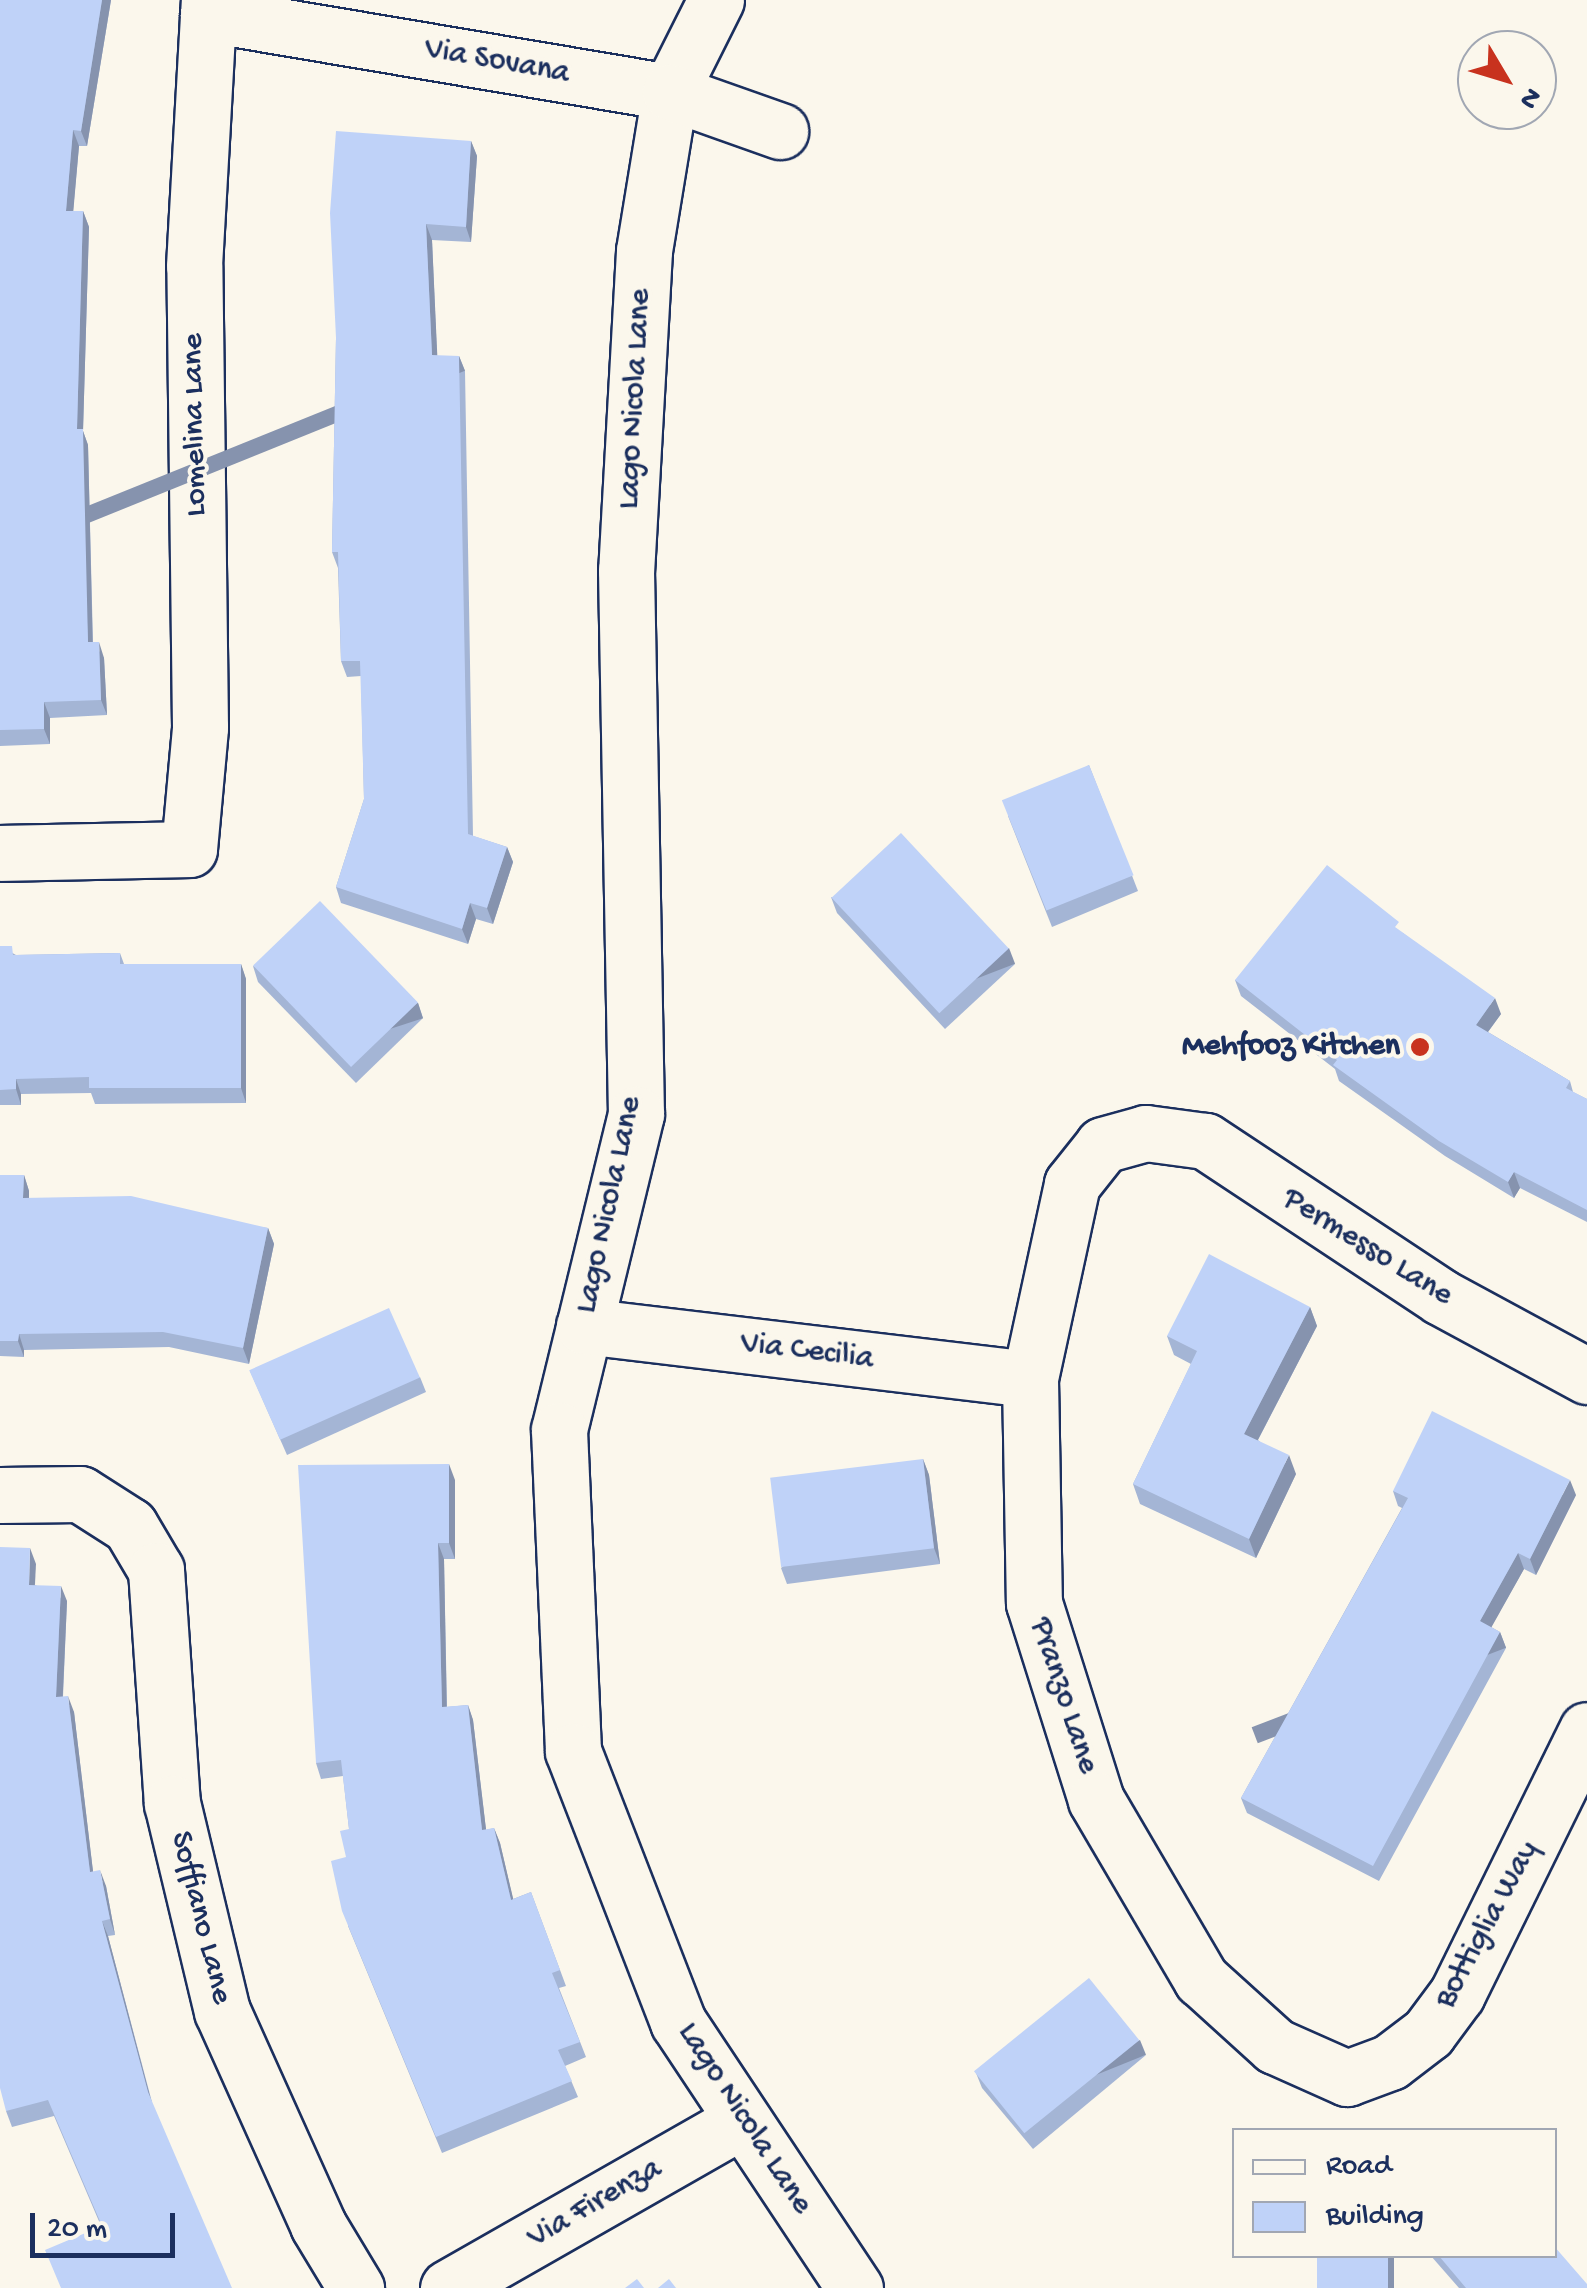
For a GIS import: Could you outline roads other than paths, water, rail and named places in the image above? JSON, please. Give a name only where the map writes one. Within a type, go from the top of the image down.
[{"type":"street","name":"Lago Nicola Lane","points":[[716,0],[670,92],[644,251],[626,570],[636,1114],[559,1430],[574,1750],[678,2022],[856,2288]]},
{"type":"street","name":"Via Sovana","points":[[209,7],[670,92],[780,131]]},
{"type":"street","name":"Lomelina Lane","points":[[0,853],[189,849],[200,726],[194,266],[209,7]]},
{"type":"street","name":"Permesso Lane","points":[[1146,1133],[1206,1141],[1441,1297],[1587,1376]]},
{"type":"street","name":"Pranzo Lane","points":[[1146,1133],[1104,1145],[1072,1184],[1030,1380],[1034,1604],[1096,1800],[1201,1980],[1274,2046],[1346,2078]]},
{"type":"street","name":"Via Cecilia","points":[[584,1326],[1030,1380]]},
{"type":"street","name":"Soffiano Lane","points":[[0,1495],[80,1494],[130,1526],[156,1570],[172,1803],[222,2011],[318,2225],[356,2288]]},
{"type":"street","name":"Bottiglia Way","points":[[1346,2078],[1390,2062],[1428,2033],[1457,1994],[1587,1730]]},
{"type":"street","name":"Via Firenza","points":[[448,2288],[743,2120]]},
{"type":"place","name":"Mehfooz Kitchen","points":[[1420,1047]]}]
